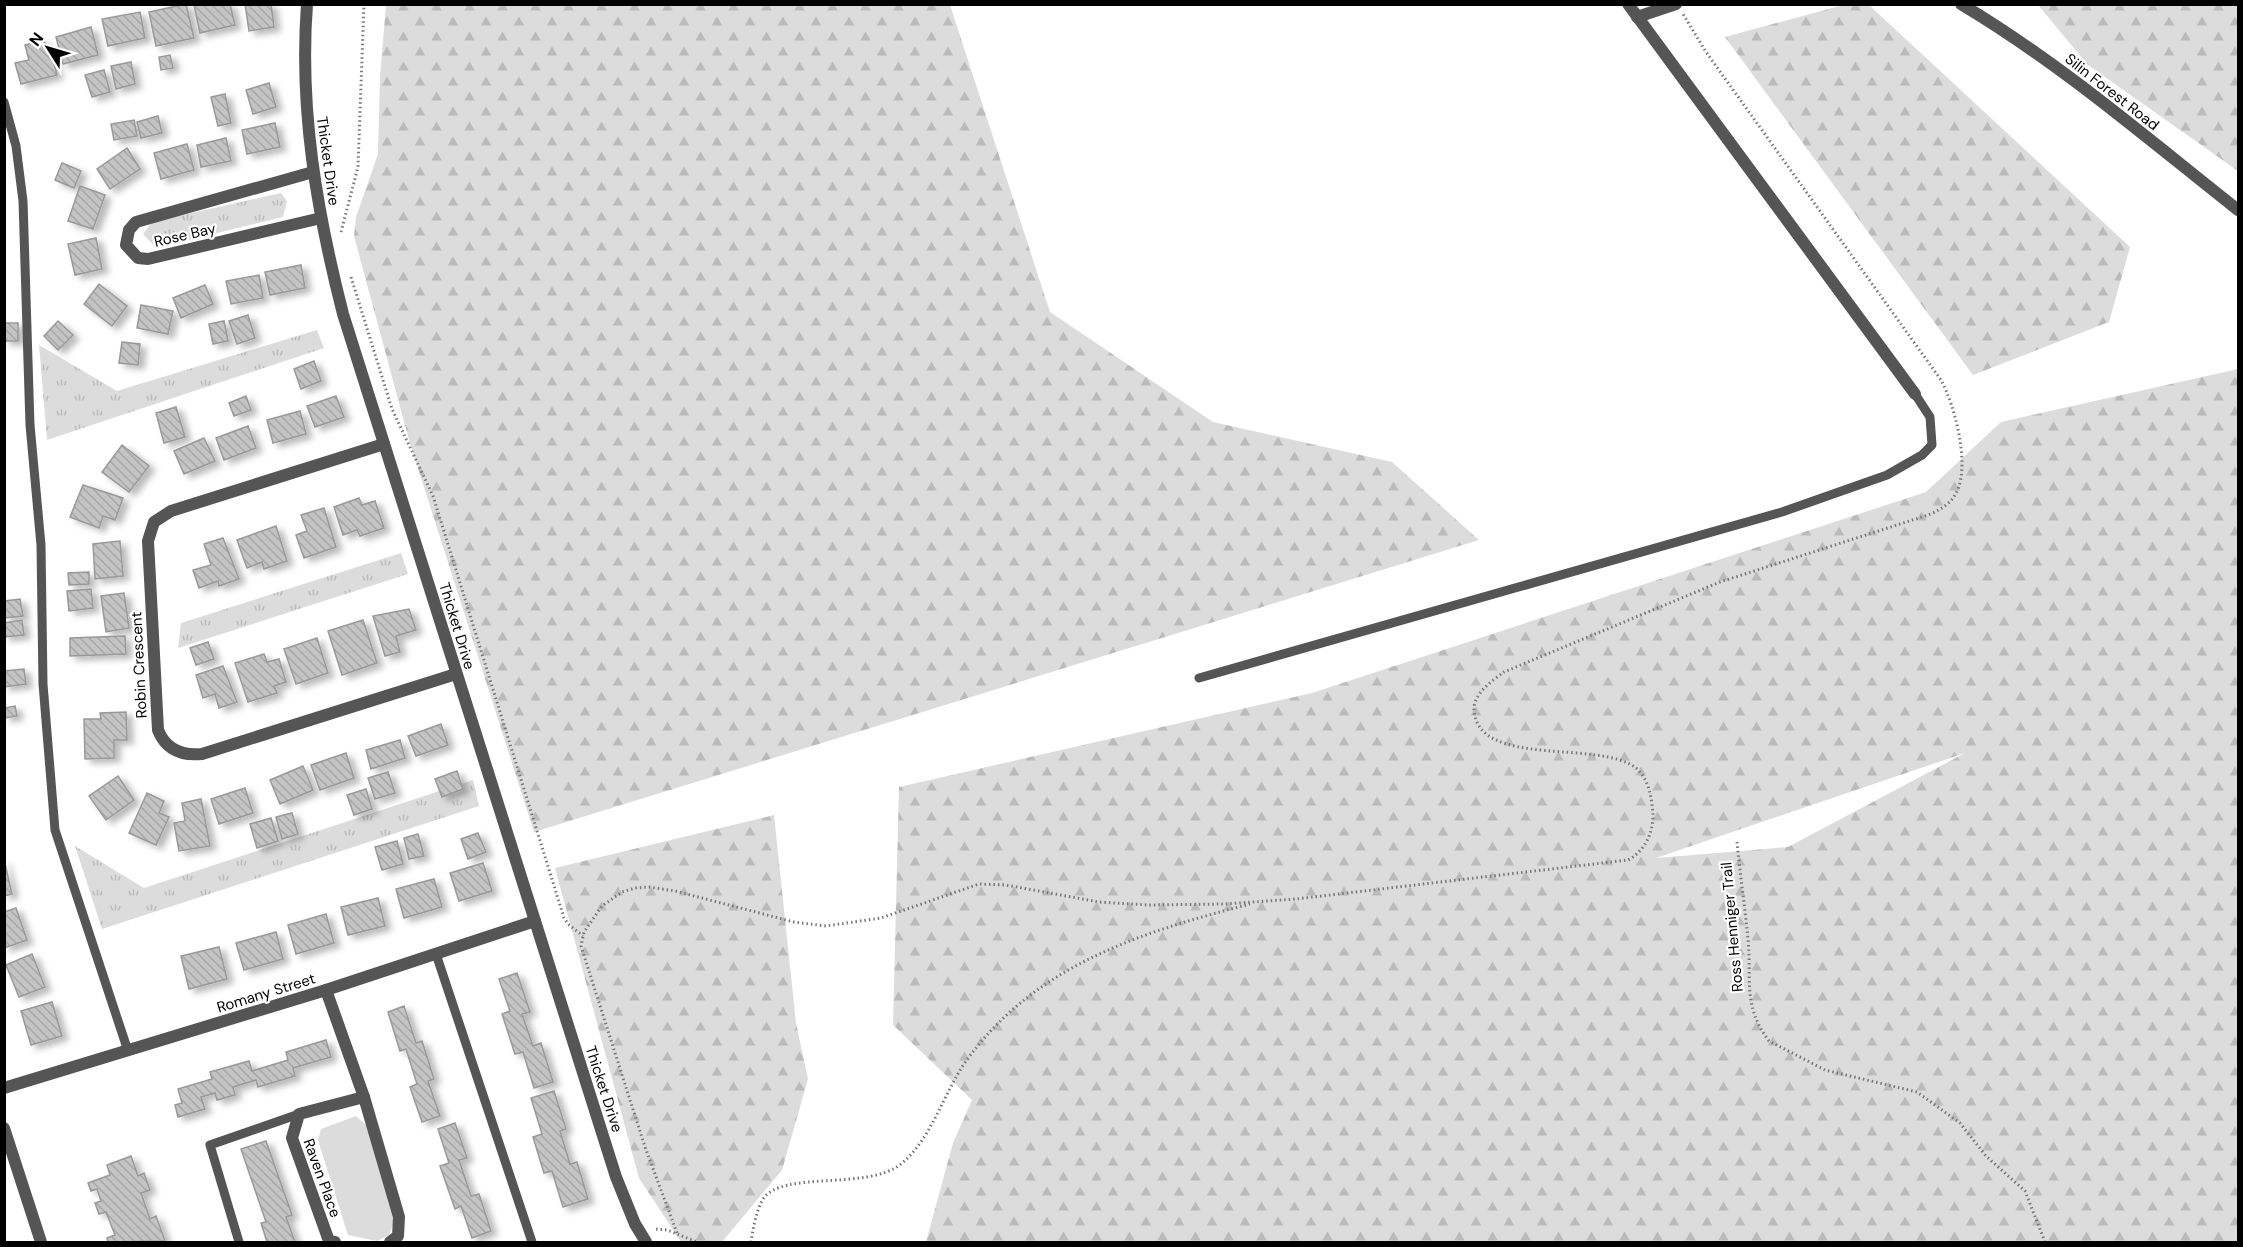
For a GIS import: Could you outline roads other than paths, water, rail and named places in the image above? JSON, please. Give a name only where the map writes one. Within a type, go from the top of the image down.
[{"type":"street","name":"Thicket Drive","points":[[307,4],[305,74],[313,172],[343,314],[616,1177],[646,1242]]},
{"type":"street","points":[[1628,4],[1915,394]]},
{"type":"street","name":"Silin Forest Road","points":[[1961,4],[2003,29],[2071,78],[2238,210]]},
{"type":"street","points":[[1637,17],[1679,9]]},
{"type":"street","name":"Rose Bay","points":[[313,172],[136,222],[129,230],[126,245],[138,258],[148,259],[321,218]]},
{"type":"street","name":"Robin Crescent","points":[[384,444],[171,511],[154,523],[148,541],[158,730],[162,740],[169,747],[188,755],[202,754],[456,674]]},
{"type":"street","name":"Romany Street","points":[[4,1088],[326,990],[535,921]]},
{"type":"street","points":[[326,990],[364,1097],[399,1217],[398,1236],[390,1242]]},
{"type":"street","points":[[299,1114],[364,1097]]},
{"type":"street","name":"Raven Place","points":[[299,1114],[291,1138],[329,1241],[335,1242]]},
{"type":"street","points":[[4,1128],[42,1242]]},
{"type":"lane","points":[[4,102],[16,146],[23,201],[29,390],[41,545],[43,684],[55,830],[128,1051]]},
{"type":"lane","points":[[1199,678],[1782,512],[1887,475],[1922,455],[1932,445],[1930,417],[1915,394]]},
{"type":"lane","points":[[436,954],[532,1242]]},
{"type":"lane","points":[[239,1242],[210,1144],[299,1114]]}]
